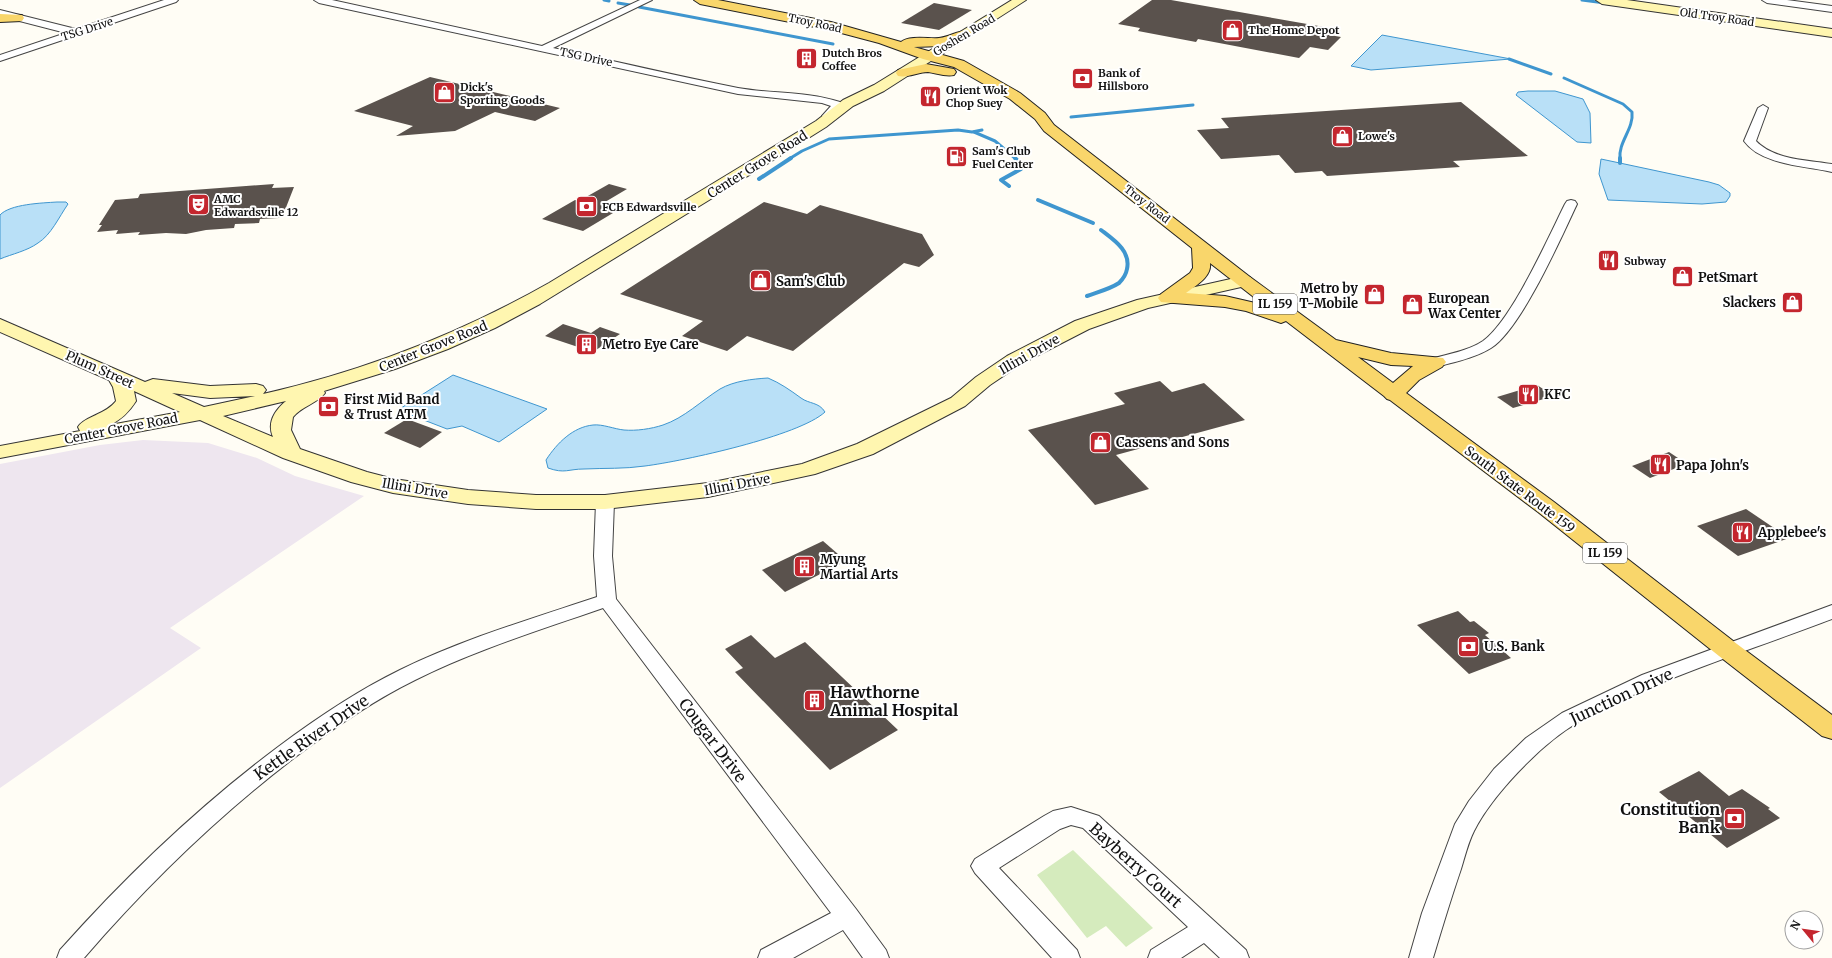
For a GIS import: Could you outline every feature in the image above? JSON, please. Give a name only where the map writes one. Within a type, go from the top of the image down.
[{"type":"main road","name":"Troy Road","points":[[700,0],[831,26],[890,42],[959,69],[1031,123],[1049,128],[1244,281]]},
{"type":"main road","name":"Goshen Road","points":[[928,56],[1020,0]]},
{"type":"main road","name":"Old Troy Road","points":[[1602,0],[1832,34]]},
{"type":"main road","points":[[0,18],[18,18]]},
{"type":"main road","points":[[890,42],[912,44],[934,43],[968,32]]},
{"type":"main road","points":[[959,69],[952,56],[952,51],[968,32]]},
{"type":"main road","points":[[890,42],[906,54],[908,59],[903,73],[932,68],[959,69]]},
{"type":"main road","name":"Center Grove Road","points":[[0,452],[265,399],[364,373],[440,346],[517,310],[864,94],[879,88],[928,56]]},
{"type":"main road","points":[[1167,298],[1198,276],[1202,268],[1200,246]]},
{"type":"main road","name":"Illini Drive","points":[[200,413],[291,453],[359,477],[393,486],[468,497],[536,502],[605,502],[716,489],[807,469],[865,449],[958,402],[983,381],[1014,360],[1055,338],[1110,314],[1167,298],[1244,281]]},
{"type":"main road","name":"South State Route 159","points":[[1244,281],[1394,395],[1546,507],[1728,650],[1832,729]]},
{"type":"main road","points":[[1167,298],[1214,299],[1233,302],[1275,314],[1305,327]]},
{"type":"main road","name":"Plum Street","points":[[0,325],[200,413]]},
{"type":"main road","points":[[1328,344],[1391,359],[1436,362]]},
{"type":"main road","points":[[1394,395],[1408,378],[1422,368],[1436,362]]},
{"type":"main road","points":[[291,453],[280,429],[285,412],[307,397],[364,373]]},
{"type":"main road","points":[[50,442],[98,423],[123,408],[126,400],[123,380],[210,392],[278,389],[343,379]]},
{"type":"main road","points":[[71,438],[168,429],[202,430],[256,440],[291,453]]},
{"type":"street","name":"TSG Drive","points":[[0,58],[173,0]]},
{"type":"street","name":"TSG Drive","points":[[319,0],[753,94],[805,95],[836,104],[838,108],[824,120]]},
{"type":"street","points":[[545,48],[647,0]]},
{"type":"street","points":[[1767,0],[1832,9]]},
{"type":"street","points":[[0,13],[76,32]]},
{"type":"street","points":[[1763,108],[1750,140],[1755,147],[1766,153],[1783,158],[1832,168]]},
{"type":"street","points":[[1436,362],[1475,350],[1486,345],[1494,338],[1519,304],[1546,256],[1571,204]]},
{"type":"street","points":[[605,502],[603,556],[607,600]]},
{"type":"street","name":"Cougar Drive","points":[[607,600],[847,916],[877,958]]},
{"type":"street","name":"Kettle River Drive","points":[[69,958],[135,885],[191,831],[237,791],[328,721],[374,693],[440,660],[469,648],[607,600]]},
{"type":"street","name":"Junction Drive","points":[[1421,958],[1436,906],[1463,830],[1477,807],[1502,775],[1534,744],[1569,718],[1649,680],[1832,612]]},
{"type":"street","name":"Bayberry Court","points":[[1068,958],[983,866],[1063,817],[1078,816],[1091,822],[1238,958]]},
{"type":"street","points":[[770,958],[847,916]]},
{"type":"street","points":[[1160,958],[1206,929]]},
{"type":"shaded area","points":[[143,440],[208,443],[257,458],[295,476],[364,496],[170,628],[201,648],[0,788],[0,464],[100,445]]},
{"type":"green space","points":[[1073,850],[1153,928],[1126,947],[1106,926],[1087,938],[1037,875]]},
{"type":"water","points":[[1382,35],[1511,59],[1371,70],[1351,66]]},
{"type":"water","points":[[1555,91],[1583,99],[1590,113],[1591,143],[1577,142],[1516,95],[1518,92]]},
{"type":"water","points":[[1601,159],[1709,182],[1719,185],[1730,193],[1730,196],[1726,202],[1702,204],[1608,200],[1599,174]]},
{"type":"water","points":[[66,202],[68,204],[43,240],[29,248],[0,259],[0,215],[11,208],[18,206]]},
{"type":"water","points":[[453,375],[547,409],[499,442],[462,426],[447,429],[398,410]]},
{"type":"water","points":[[768,378],[777,382],[804,400],[820,406],[825,412],[811,421],[791,430],[740,446],[686,459],[630,468],[579,469],[563,471],[548,468],[546,460],[560,442],[572,432],[586,426],[601,425],[629,430],[658,426],[678,418],[725,386],[743,381]]},
{"type":"building","name":"The Home Depot","points":[[1152,0],[1171,0],[1330,28],[1324,34],[1341,37],[1328,50],[1310,47],[1299,58],[1198,39],[1196,42],[1138,31],[1140,28],[1118,24]]},
{"type":"building","points":[[934,3],[972,10],[939,30],[901,23]]},
{"type":"building","name":"Dick's Sporting Goods","points":[[430,77],[560,108],[535,121],[495,112],[455,131],[396,136],[413,126],[354,111]]},
{"type":"building","name":"Lowe's","points":[[1461,102],[1528,156],[1453,161],[1460,167],[1327,176],[1322,171],[1295,173],[1279,155],[1221,159],[1197,130],[1229,128],[1221,118]]},
{"type":"building","name":"AMC Edwardsville 12","points":[[274,184],[272,188],[294,187],[285,210],[283,210],[279,218],[260,219],[259,223],[235,224],[234,228],[206,230],[186,234],[166,233],[138,235],[140,232],[116,234],[118,230],[97,232],[102,225],[99,225],[115,200],[138,198],[140,194]]},
{"type":"building","name":"FCB Edwardsville","points":[[609,184],[627,189],[600,205],[618,210],[583,231],[542,219],[575,200],[579,201]]},
{"type":"building","name":"Sam's Club","points":[[764,202],[807,214],[820,205],[922,234],[934,255],[919,267],[904,263],[793,351],[747,336],[727,351],[682,336],[703,321],[620,294]]},
{"type":"building","name":"Metro Eye Care","points":[[563,324],[591,333],[600,327],[620,334],[593,352],[545,336]]},
{"type":"building","name":"Cassens and Sons","points":[[1160,381],[1172,392],[1204,383],[1245,420],[1116,455],[1149,489],[1095,505],[1028,430],[1125,404],[1114,393]]},
{"type":"building","name":"KFC","points":[[1537,385],[1554,396],[1513,408],[1497,397]]},
{"type":"building","points":[[407,419],[442,432],[420,448],[384,433]]},
{"type":"building","name":"Papa John's","points":[[1669,452],[1687,464],[1650,478],[1632,466]]},
{"type":"building","name":"Applebee's","points":[[1746,509],[1789,538],[1738,556],[1697,526]]},
{"type":"building","name":"Myung Martial Arts","points":[[823,541],[846,561],[785,592],[762,570]]},
{"type":"building","name":"U.S. Bank","points":[[1458,611],[1470,622],[1474,621],[1489,633],[1485,635],[1511,658],[1469,674],[1417,625]]},
{"type":"building","name":"Hawthorne Animal Hospital","points":[[751,635],[775,658],[805,642],[898,730],[830,770],[735,672],[743,668],[725,649]]},
{"type":"building","name":"Constitution Bank","points":[[1699,771],[1729,796],[1742,789],[1770,808],[1768,809],[1780,818],[1727,848],[1659,792]]},
{"type":"waterway","points":[[604,0],[609,1]]},
{"type":"waterway","points":[[1582,0],[1605,3]]},
{"type":"waterway","points":[[618,3],[630,5]]},
{"type":"waterway","points":[[639,7],[833,44]]},
{"type":"waterway","points":[[1509,59],[1551,74]]},
{"type":"waterway","points":[[1564,78],[1623,104],[1632,112],[1631,124],[1621,147],[1620,163]]},
{"type":"waterway","points":[[1071,117],[1193,105]]},
{"type":"waterway","points":[[789,159],[802,151],[829,139],[958,130],[972,132],[982,130]]},
{"type":"waterway","points":[[974,132],[995,141],[1016,159]]},
{"type":"waterway","points":[[759,179],[791,158]]},
{"type":"waterway","points":[[1009,186],[1001,180],[1021,169],[1021,164],[1016,159]]},
{"type":"waterway","points":[[1038,200],[1093,223]]},
{"type":"waterway","points":[[1087,296],[1108,289],[1119,283],[1124,277],[1127,269],[1128,263],[1124,251],[1116,242],[1101,230]]},
{"type":"place","name":"The Home Depot","points":[[1233,30]]},
{"type":"place","name":"Dutch Bros Coffee","points":[[807,59]]},
{"type":"place","name":"Bank of Hillsboro","points":[[1082,79]]},
{"type":"place","name":"Dick's Sporting Goods","points":[[445,93]]},
{"type":"place","name":"Orient Wok Chop Suey","points":[[931,96]]},
{"type":"place","name":"Lowe's","points":[[1342,136]]},
{"type":"place","name":"Sam's Club Fuel Center","points":[[957,157]]},
{"type":"place","name":"AMC Edwardsville 12","points":[[199,205]]},
{"type":"place","name":"FCB Edwardsville","points":[[586,207]]},
{"type":"place","name":"Subway","points":[[1609,261]]},
{"type":"place","name":"PetSmart","points":[[1682,277]]},
{"type":"place","name":"Sam's Club","points":[[761,281]]},
{"type":"place","name":"Metro by T-Mobile","points":[[1374,295]]},
{"type":"place","name":"Slackers","points":[[1792,302]]},
{"type":"place","name":"European Wax Center","points":[[1412,305]]},
{"type":"place","name":"Metro Eye Care","points":[[587,344]]},
{"type":"place","name":"KFC","points":[[1529,394]]},
{"type":"place","name":"First Mid Band & Trust ATM","points":[[329,406]]},
{"type":"place","name":"Cassens and Sons","points":[[1101,442]]},
{"type":"place","name":"Papa John's","points":[[1660,465]]},
{"type":"place","name":"Applebee's","points":[[1743,532]]},
{"type":"place","name":"Myung Martial Arts","points":[[804,566]]},
{"type":"place","name":"U.S. Bank","points":[[1469,646]]},
{"type":"place","name":"Hawthorne Animal Hospital","points":[[815,701]]},
{"type":"place","name":"Constitution Bank","points":[[1735,818]]}]
